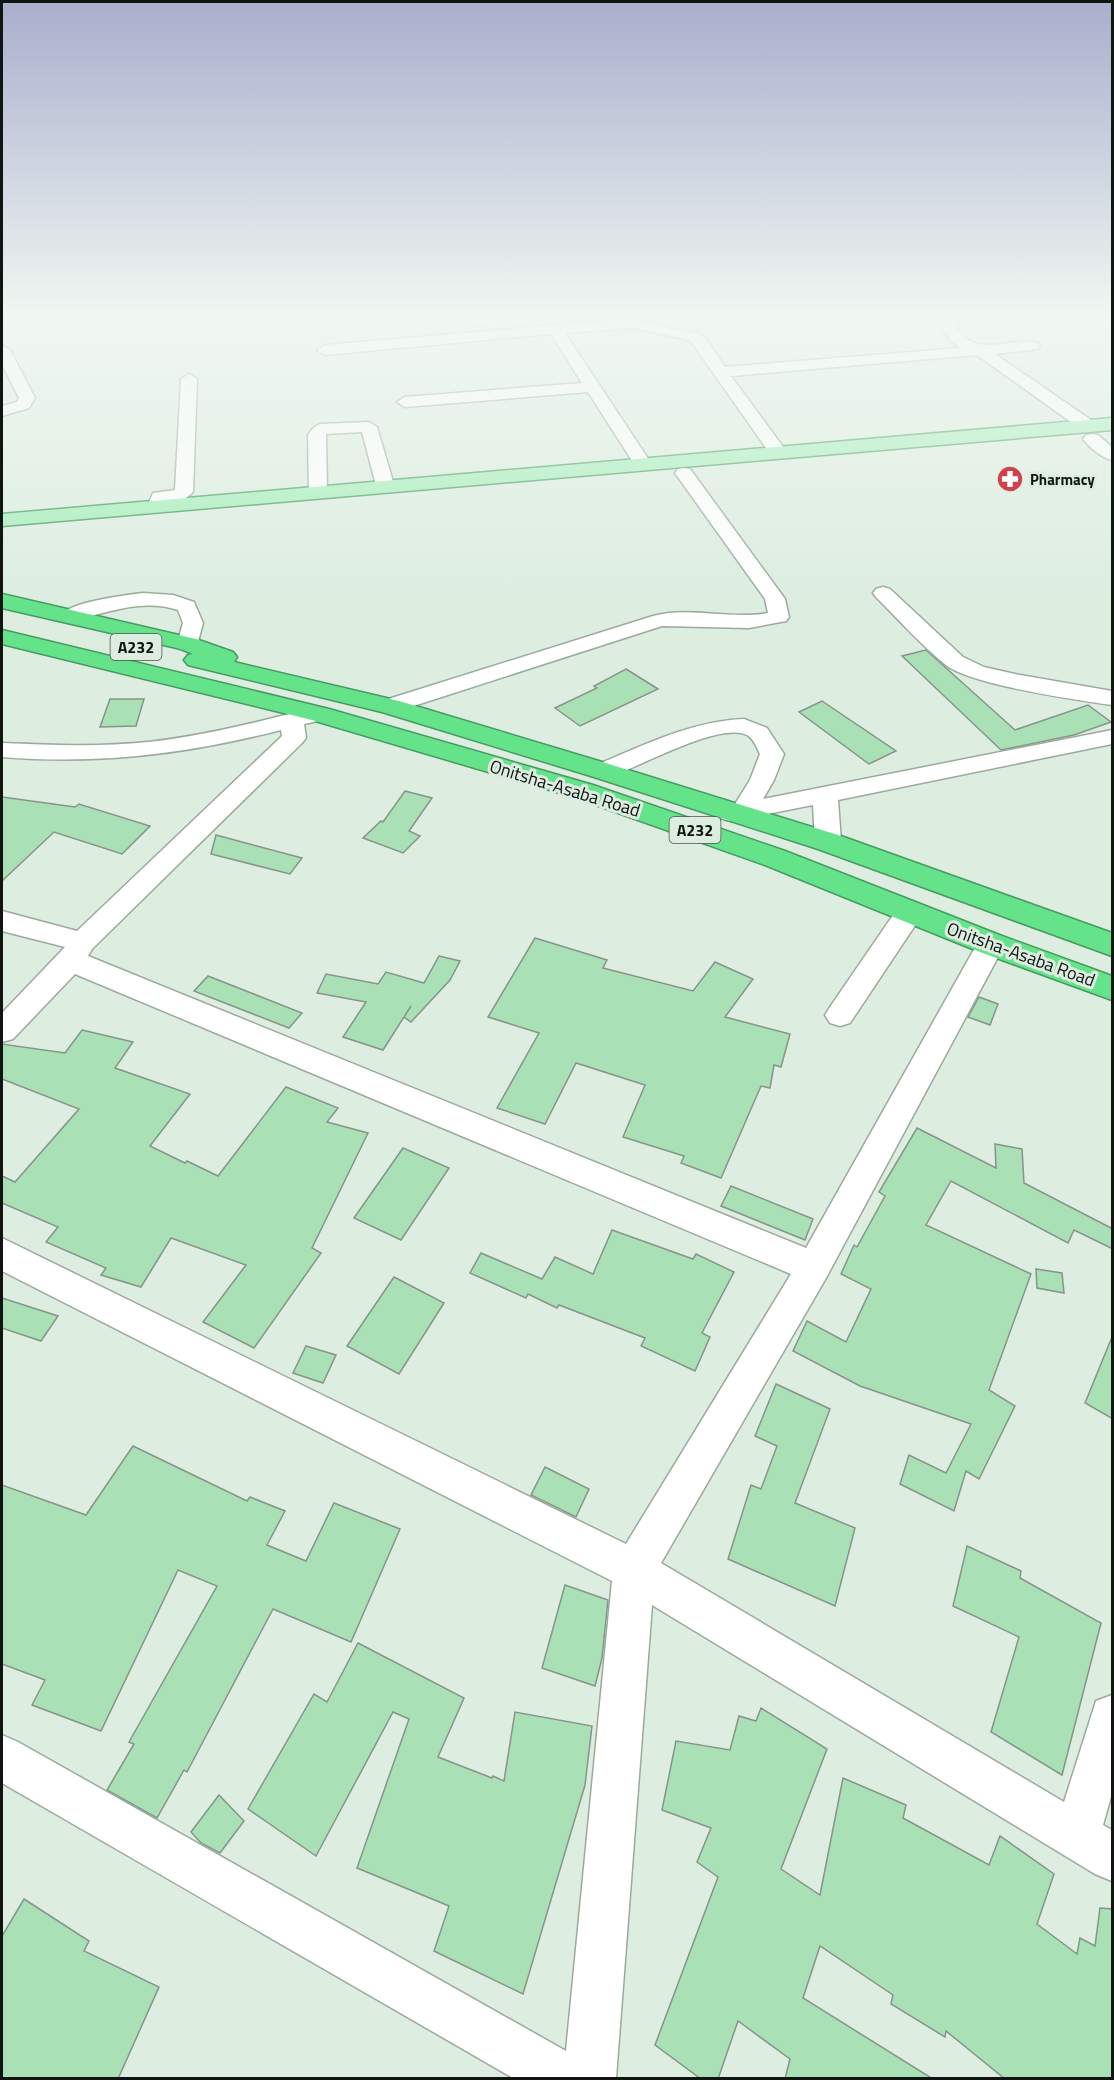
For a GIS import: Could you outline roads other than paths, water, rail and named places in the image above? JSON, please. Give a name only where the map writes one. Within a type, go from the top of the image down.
[{"type":"highway","points":[[2,601],[188,644],[218,654],[269,689]]},
{"type":"highway","name":"A232","points":[[2,616],[269,689],[390,706],[828,842],[1113,945]]},
{"type":"highway","name":"Onitsha-Asaba Road","points":[[2,637],[269,689],[320,714],[583,791],[775,858],[991,944],[1113,988]]},
{"type":"highway","points":[[2,652],[160,689],[239,702],[269,689]]},
{"type":"main road","points":[[2,530],[684,473],[1090,433],[1113,424]]},
{"type":"main road","points":[[2,520],[777,451],[1090,433],[1113,437]]},
{"type":"street","points":[[156,507],[159,497],[179,495],[184,492],[188,411]]},
{"type":"street","points":[[609,411],[642,463]]},
{"type":"street","points":[[748,411],[777,451]]},
{"type":"street","points":[[1061,411],[1090,433],[1113,455]]},
{"type":"street","points":[[318,491],[316,435],[321,429],[369,427],[385,485]]},
{"type":"street","points":[[390,706],[660,620],[684,617],[740,622],[763,621],[779,617],[775,599],[684,473]]},
{"type":"street","points":[[883,592],[955,662],[977,672],[1016,681],[1113,698]]},
{"type":"street","points":[[70,616],[104,604],[156,599],[175,602],[187,606],[193,623],[188,644]]},
{"type":"street","points":[[2,750],[80,753],[130,751],[196,742],[320,714]]},
{"type":"street","points":[[2,1031],[76,952],[294,738],[292,720]]},
{"type":"street","points":[[603,771],[713,727],[740,724],[757,731],[772,754],[762,780],[737,812]]},
{"type":"street","points":[[737,812],[1113,737]]},
{"type":"street","points":[[825,794],[828,842]]},
{"type":"street","points":[[840,1015],[910,912]]},
{"type":"street","points":[[2,921],[814,1267]]},
{"type":"street","points":[[590,2079],[634,1570],[814,1267],[991,944]]},
{"type":"street","points":[[2,1254],[634,1570],[1095,1846],[1113,1717]]},
{"type":"street","points":[[2,1758],[563,2079]]},
{"type":"place","name":"Pharmacy","points":[[1010,479]]}]
